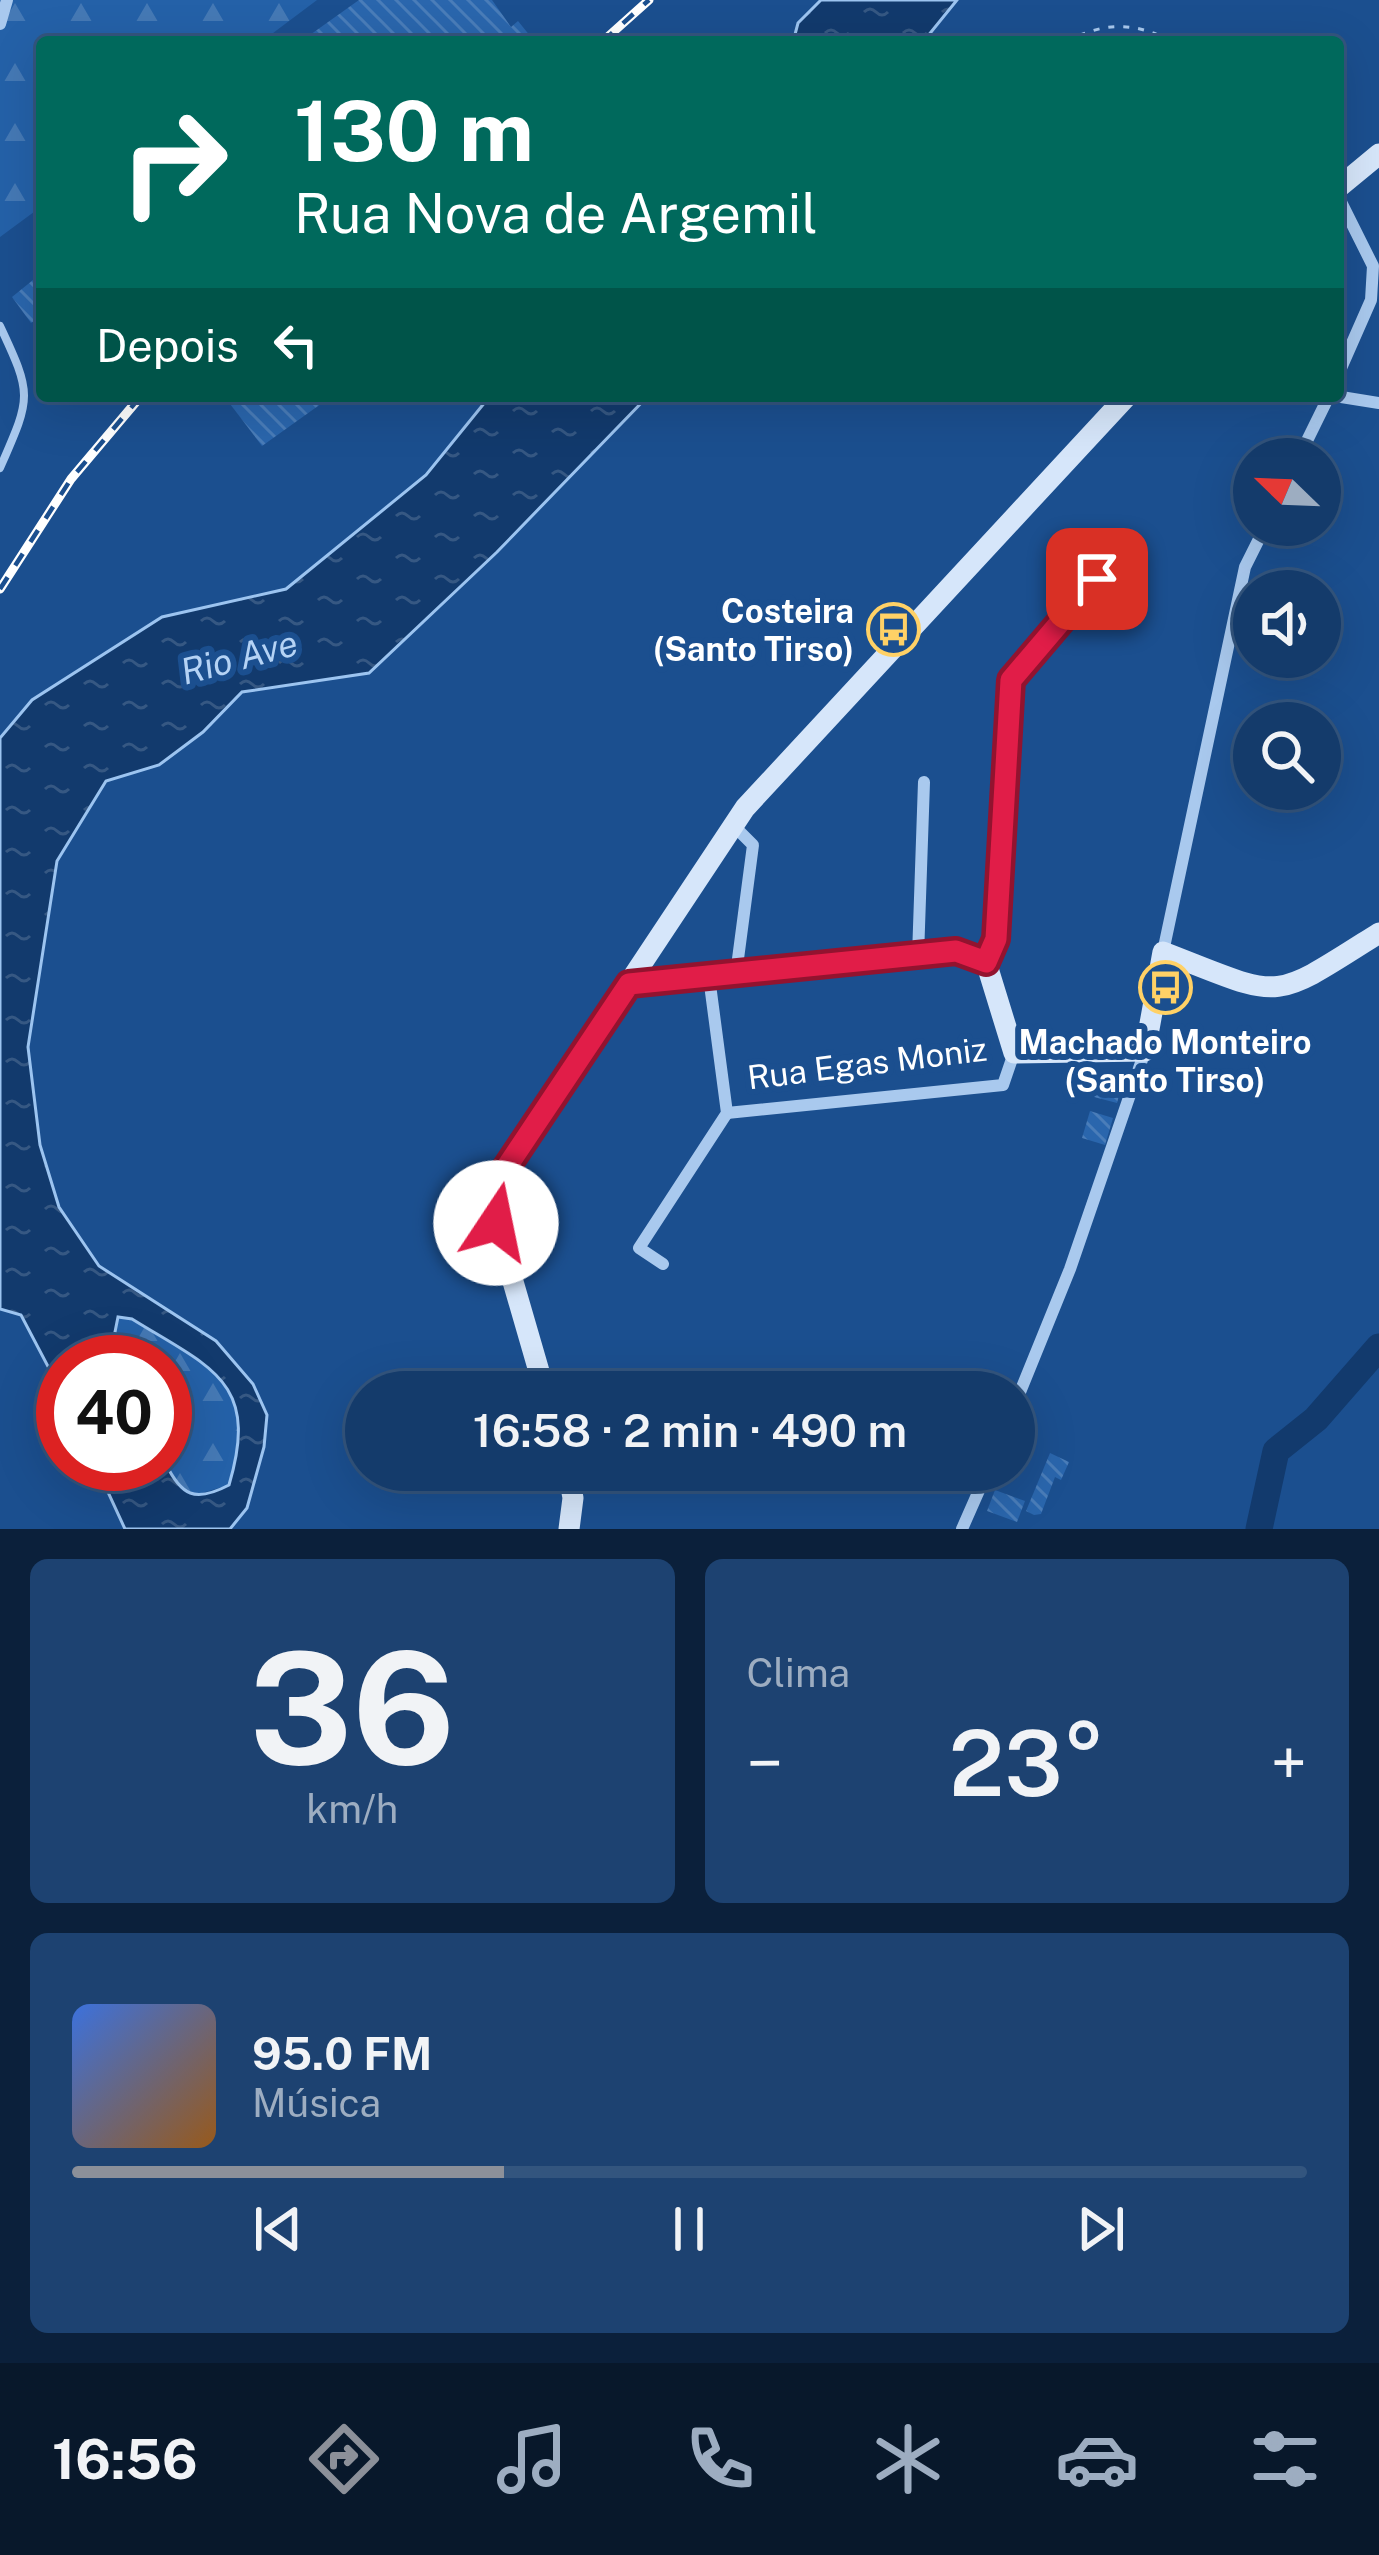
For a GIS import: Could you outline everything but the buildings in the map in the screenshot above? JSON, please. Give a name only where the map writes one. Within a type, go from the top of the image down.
[{"type":"street","points":[[0,23],[7,0]]},
{"type":"street","points":[[1344,186],[1379,154]]},
{"type":"street","points":[[1344,205],[1373,266],[1371,300],[1344,361]]},
{"type":"street","points":[[1344,398],[1379,403]]},
{"type":"street","points":[[539,1371],[496,1223],[502,1174],[733,826],[1122,402]]},
{"type":"street","points":[[1309,438],[1329,402]]},
{"type":"street","name":"Rua Egas Moniz","points":[[727,1113],[1003,1085],[1014,1053],[986,962],[996,939],[1011,680],[1126,546]]},
{"type":"street","points":[[1029,1371],[1070,1270],[1145,1051],[1246,567],[1256,546]]},
{"type":"street","points":[[918,956],[924,782]]},
{"type":"street","points":[[733,826],[753,845],[736,974]]},
{"type":"street","points":[[1163,952],[1266,992],[1294,987],[1379,933]]},
{"type":"street","points":[[629,984],[956,951],[986,962]]},
{"type":"street","points":[[663,1264],[639,1248],[727,1113],[709,977]]},
{"type":"street","points":[[1014,1053],[1145,1051]]},
{"type":"street","points":[[568,1529],[572,1491]]},
{"type":"street","points":[[962,1529],[979,1491]]},
{"type":"lane","points":[[0,326],[27,384],[25,411],[0,468]]},
{"type":"path","points":[[1084,36],[1120,24],[1162,36]]},
{"type":"green space","points":[[0,0],[317,0],[269,36],[36,36],[36,210],[0,237]]},
{"type":"green space","points":[[118,1317],[158,1335],[116,1335]]},
{"type":"green space","points":[[192,1357],[222,1382],[238,1422],[229,1485],[191,1496],[185,1491],[192,1491]]},
{"type":"water","points":[[821,0],[957,0],[928,36],[795,36],[798,23]]},
{"type":"water","name":"Rio Ave","points":[[485,402],[642,402],[497,552],[369,673],[242,692],[203,732],[159,765],[106,781],[57,861],[28,1047],[40,1145],[59,1207],[99,1266],[216,1341],[253,1384],[267,1415],[264,1447],[247,1508],[230,1529],[125,1529],[107,1491],[198,1495],[229,1485],[238,1422],[222,1381],[192,1356],[192,1335],[158,1335],[132,1319],[118,1317],[116,1335],[36,1335],[36,1344],[21,1315],[0,1309],[0,738],[32,700],[162,617],[286,589],[426,475]]},
{"type":"waterway","points":[[1259,1529],[1276,1451],[1316,1419],[1379,1347]]},
{"type":"railway","points":[[609,36],[649,0]]},
{"type":"railway","points":[[0,589],[71,479],[136,402]]},
{"type":"place","name":"Costeira (Santo Tirso)","points":[[893,630]]},
{"type":"place","name":"Machado Monteiro (Santo Tirso)","points":[[1165,988]]},
{"type":"route","points":[[496,1223],[502,1174],[629,984],[956,951],[986,962],[996,939],[1011,680],[1097,579]]}]
